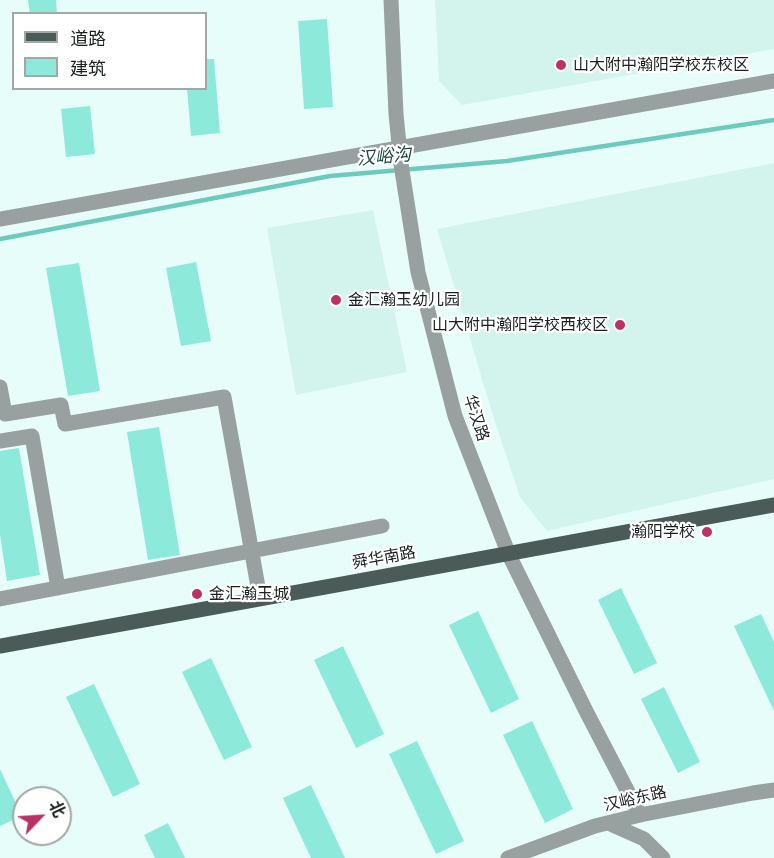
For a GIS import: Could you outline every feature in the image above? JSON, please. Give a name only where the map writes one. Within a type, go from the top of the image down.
[{"type":"main road","name":"舜华南路","points":[[0,646],[774,505]]},
{"type":"street","name":"华汉路","points":[[391,0],[402,169],[418,272],[455,416],[508,555],[640,815]]},
{"type":"street","points":[[0,219],[774,81]]},
{"type":"street","points":[[0,387],[5,414],[61,405],[65,424],[224,397],[260,598]]},
{"type":"street","points":[[0,441],[32,436],[58,588]]},
{"type":"street","points":[[0,599],[382,526]]},
{"type":"street","name":"汉峪东路","points":[[508,858],[608,823],[753,792],[774,790]]},
{"type":"street","points":[[608,823],[644,839],[663,858]]},
{"type":"shaded area","name":"山大附中瀚阳学校东校区","points":[[435,0],[774,0],[774,49],[462,105],[439,81]]},
{"type":"shaded area","name":"山大附中瀚阳学校西校区","points":[[774,163],[774,479],[547,531],[520,497],[437,229]]},
{"type":"shaded area","name":"金汇瀚玉幼儿园","points":[[373,210],[407,372],[296,395],[267,228]]},
{"type":"building","points":[[28,0],[56,0],[57,12],[30,12]]},
{"type":"building","points":[[327,19],[333,107],[304,109],[298,21]]},
{"type":"building","points":[[207,59],[214,59],[220,133],[191,136],[187,90],[207,90]]},
{"type":"building","points":[[90,106],[95,154],[66,157],[61,109]]},
{"type":"building","points":[[196,262],[211,341],[181,346],[166,268]]},
{"type":"building","points":[[79,263],[100,391],[68,396],[46,268]]},
{"type":"building","points":[[159,427],[180,555],[148,560],[127,432]]},
{"type":"building","points":[[19,448],[40,575],[7,581],[0,535],[0,451]]},
{"type":"building","points":[[621,588],[657,663],[634,674],[598,600]]},
{"type":"building","points":[[478,611],[519,699],[491,713],[449,625]]},
{"type":"building","points":[[761,614],[774,642],[774,711],[734,626]]},
{"type":"building","points":[[343,646],[384,734],[356,748],[314,660]]},
{"type":"building","points":[[211,658],[252,747],[224,760],[182,672]]},
{"type":"building","points":[[94,684],[140,784],[113,797],[66,697]]},
{"type":"building","points":[[664,687],[700,762],[678,773],[641,699]]},
{"type":"building","points":[[532,721],[573,809],[545,823],[503,735]]},
{"type":"building","points":[[417,741],[464,841],[436,854],[389,754]]},
{"type":"building","points":[[0,769],[12,795],[12,821],[0,826]]},
{"type":"building","points":[[311,785],[345,858],[311,858],[283,798]]},
{"type":"building","points":[[168,823],[185,858],[155,858],[144,835]]},
{"type":"waterway","name":"汉峪沟","points":[[0,239],[330,176],[507,161],[774,120]]},
{"type":"place","name":"山大附中瀚阳学校东校区","points":[[561,65]]},
{"type":"place","name":"金汇瀚玉幼儿园","points":[[336,300]]},
{"type":"place","name":"山大附中瀚阳学校西校区","points":[[620,325]]},
{"type":"place","name":"瀚阳学校","points":[[707,532]]},
{"type":"place","name":"金汇瀚玉城","points":[[197,594]]}]
